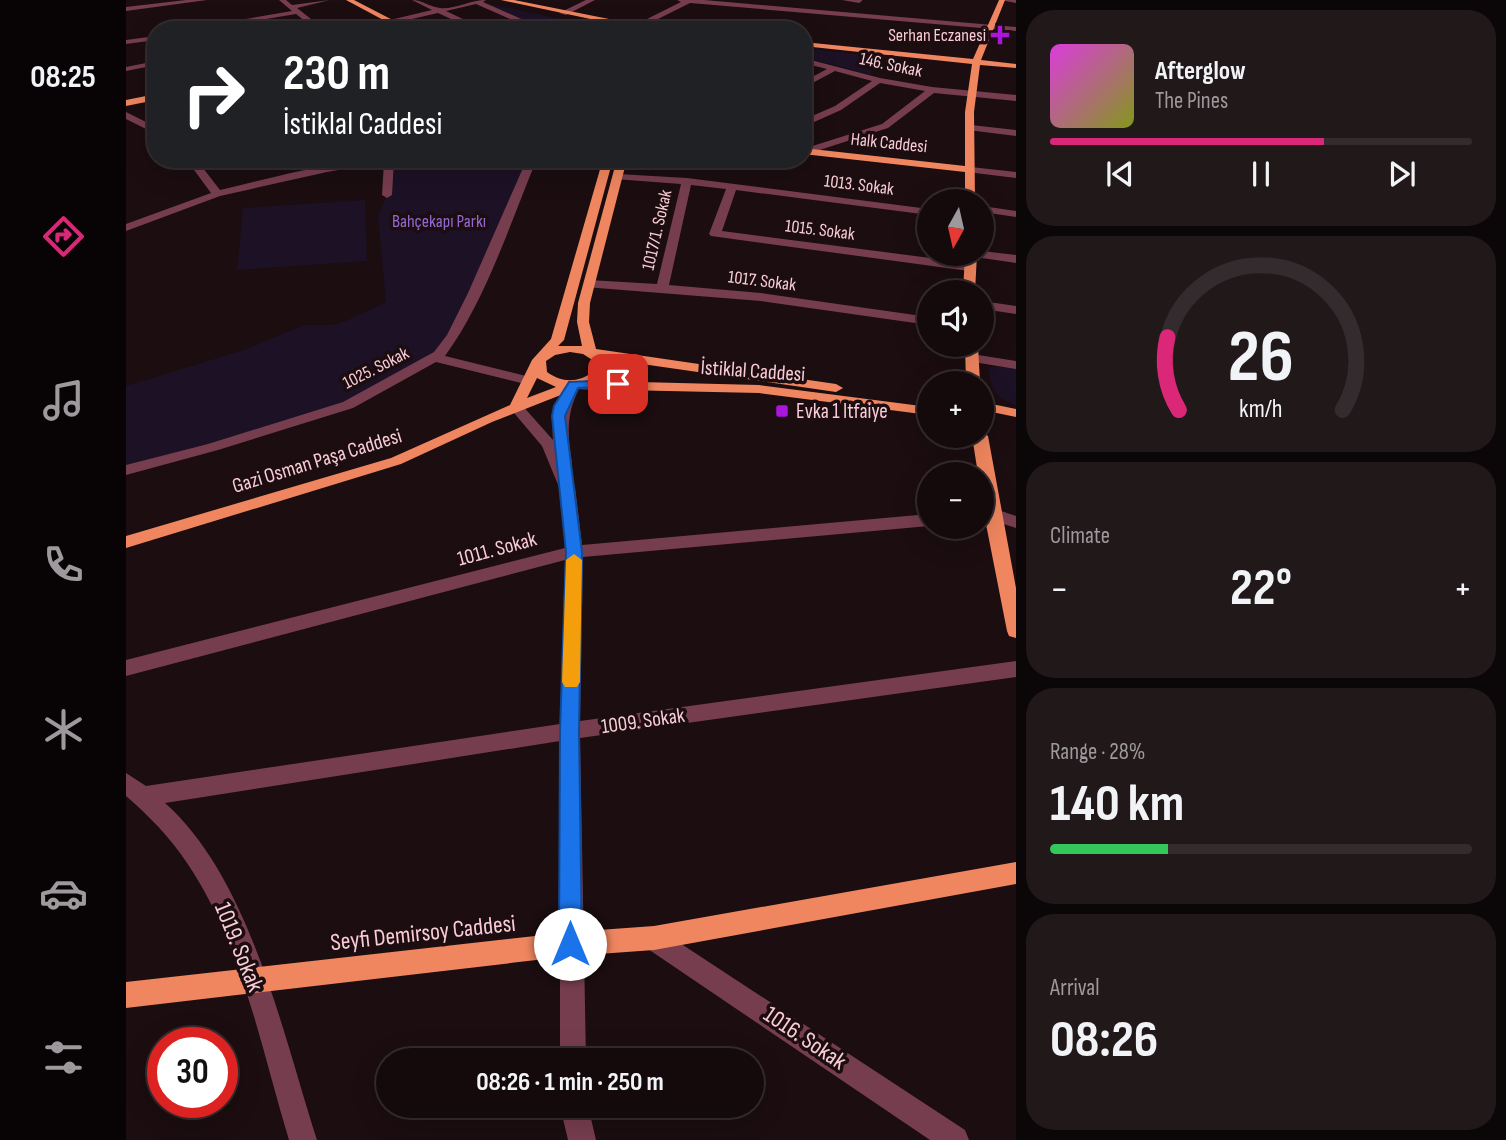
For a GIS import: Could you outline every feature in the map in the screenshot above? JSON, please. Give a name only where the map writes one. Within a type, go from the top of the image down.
[{"type":"main road","points":[[349,0],[391,21]]},
{"type":"main road","points":[[491,0],[592,21]]},
{"type":"main road","points":[[504,0],[594,21]]},
{"type":"main road","points":[[970,189],[971,128],[977,60],[988,27],[1003,0]]},
{"type":"main road","points":[[812,43],[1016,64]]},
{"type":"main road","points":[[126,103],[147,99]]},
{"type":"main road","name":"Halk Caddesi","points":[[812,152],[971,170]]},
{"type":"main road","points":[[516,407],[539,360],[557,340],[606,168]]},
{"type":"main road","points":[[539,360],[540,373],[545,378],[573,385],[584,383],[600,374],[602,362],[590,352],[583,322],[584,303],[620,168]]},
{"type":"main road","points":[[969,267],[969,280]]},
{"type":"main road","name":"İstiklal Caddesi","points":[[539,360],[559,349],[590,352],[917,399]]},
{"type":"main road","name":"İstiklal Caddesi","points":[[573,385],[759,390],[917,410]]},
{"type":"main road","name":"Gazi Osman Paşa Caddesi","points":[[126,542],[396,461],[516,407],[573,385]]},
{"type":"main road","points":[[994,408],[1016,412]]},
{"type":"main road","points":[[994,419],[1016,424]]},
{"type":"main road","points":[[993,539],[1016,631]]},
{"type":"main road","name":"Seyfi Demirsoy Caddesi","points":[[126,995],[570,944],[654,938],[1016,873]]},
{"type":"street","points":[[126,9],[204,0]]},
{"type":"street","points":[[249,21],[239,12],[327,0]]},
{"type":"street","points":[[415,0],[462,21]]},
{"type":"street","points":[[563,13],[592,0]]},
{"type":"street","points":[[680,0],[1016,29]]},
{"type":"street","points":[[766,8],[771,0]]},
{"type":"street","points":[[845,0],[859,1]]},
{"type":"street","points":[[1003,0],[1016,1]]},
{"type":"street","points":[[178,1],[185,10]]},
{"type":"street","points":[[398,21],[481,1],[523,21]]},
{"type":"street","points":[[647,21],[689,1]]},
{"type":"street","points":[[847,15],[859,1]]},
{"type":"street","points":[[715,15],[721,4]]},
{"type":"street","points":[[237,21],[290,6]]},
{"type":"street","points":[[290,6],[309,21]]},
{"type":"street","points":[[191,17],[194,21]]},
{"type":"street","points":[[126,42],[147,39]]},
{"type":"street","points":[[126,59],[147,55]]},
{"type":"street","name":"146. Sokak","points":[[812,62],[879,80],[932,90],[1016,98]]},
{"type":"street","points":[[126,69],[147,65]]},
{"type":"street","points":[[812,81],[834,68]]},
{"type":"street","points":[[812,120],[838,108],[879,80]]},
{"type":"street","points":[[812,148],[885,125],[932,90]]},
{"type":"street","points":[[126,115],[147,126]]},
{"type":"street","points":[[971,128],[1016,133]]},
{"type":"street","points":[[198,168],[217,194]]},
{"type":"street","points":[[126,228],[217,194],[333,168]]},
{"type":"street","points":[[387,195],[388,168]]},
{"type":"street","name":"1025. Sokak","points":[[126,470],[213,447],[348,405],[435,358],[453,336],[527,168]]},
{"type":"street","points":[[971,170],[1016,175]]},
{"type":"street","name":"1013. Sokak","points":[[618,177],[687,181],[917,210]]},
{"type":"street","name":"1017/1. Sokak","points":[[662,288],[687,181]]},
{"type":"street","name":"1015. Sokak","points":[[732,187],[715,234],[969,267]]},
{"type":"street","points":[[994,211],[1016,214]]},
{"type":"street","points":[[994,256],[1016,259]]},
{"type":"street","name":"1017. Sokak","points":[[589,284],[761,298],[917,319]]},
{"type":"street","points":[[994,307],[1016,310]]},
{"type":"street","points":[[990,357],[1016,365]]},
{"type":"street","points":[[435,358],[529,381]]},
{"type":"street","points":[[573,385],[558,416],[574,552],[570,732],[573,1048]]},
{"type":"street","points":[[516,407],[550,444],[567,487]]},
{"type":"street","points":[[994,516],[1016,522]]},
{"type":"street","name":"1011. Sokak","points":[[126,668],[574,552],[917,521]]},
{"type":"street","name":"1009. Sokak","points":[[136,789],[570,732],[1016,669]]},
{"type":"street","name":"1019. Sokak","points":[[136,789],[201,862],[243,946],[303,1140]]},
{"type":"street","name":"1016. Sokak","points":[[654,938],[955,1140]]},
{"type":"street","points":[[577,1118],[582,1140]]},
{"type":"green space","points":[[485,3],[571,21],[527,21]]},
{"type":"green space","points":[[812,49],[873,56],[871,75],[812,59]]},
{"type":"green space","name":"Bahçekapı Parkı","points":[[388,168],[527,168],[474,293],[435,358],[348,405],[126,470],[126,386],[247,349],[304,325],[332,325],[346,321],[386,302],[378,216],[387,195]]},
{"type":"green space","points":[[365,200],[367,261],[237,270],[243,208]]},
{"type":"green space","points":[[988,367],[1016,368],[1016,405],[1003,399],[995,391],[994,371],[989,371]]},
{"type":"slow traffic","points":[[571,682],[574,560]]},
{"type":"place","name":"Serhan Eczanesi","points":[[1000,35]]},
{"type":"place","name":"Evka 1 Itfaiye","points":[[782,411]]},
{"type":"route","points":[[570,944],[570,732],[574,552],[558,416],[573,385],[618,384]]}]
